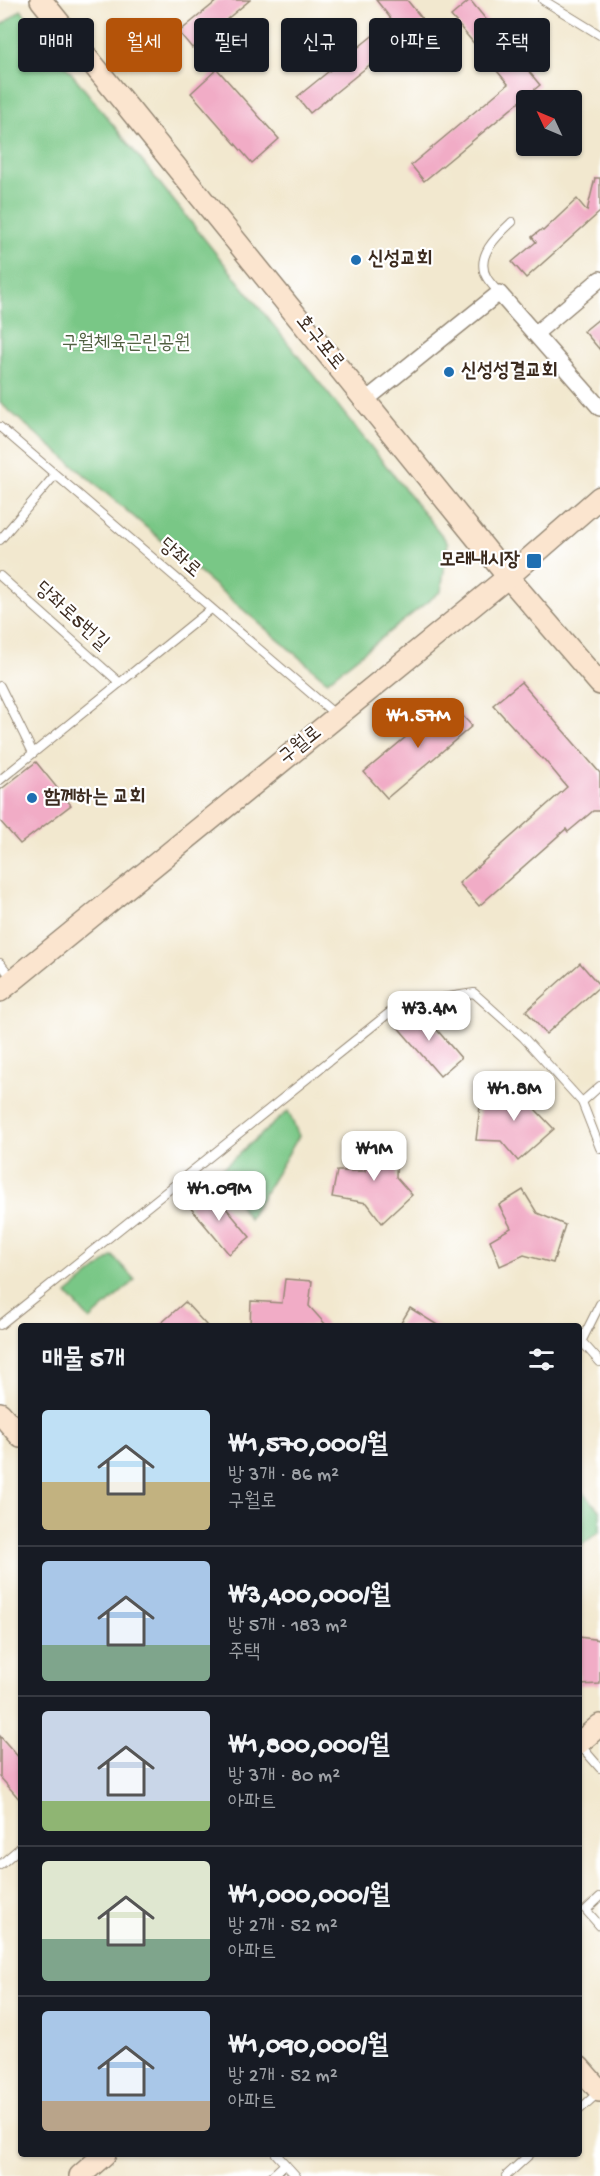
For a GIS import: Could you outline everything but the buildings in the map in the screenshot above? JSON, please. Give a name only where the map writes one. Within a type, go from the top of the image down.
[{"type":"main road","name":"호구포로","points":[[41,0],[508,577],[600,684]]},
{"type":"main road","name":"구월로","points":[[7,986],[508,577],[600,497]]},
{"type":"main road","points":[[0,1413],[18,1434]]},
{"type":"main road","points":[[582,1741],[600,1725]]},
{"type":"main road","points":[[582,2070],[600,2091]]},
{"type":"main road","points":[[80,2176],[102,2157]]},
{"type":"street","points":[[535,334],[600,279]]},
{"type":"street","points":[[366,400],[499,293],[600,408]]},
{"type":"lane","points":[[543,0],[600,35]]},
{"type":"lane","points":[[499,293],[485,276],[483,261],[492,240],[512,222]]},
{"type":"lane","name":"당좌로","points":[[0,427],[337,717]]},
{"type":"lane","points":[[0,540],[56,475]]},
{"type":"lane","name":"당좌로5번길","points":[[0,576],[120,682]]},
{"type":"lane","points":[[0,780],[211,609]]},
{"type":"lane","points":[[0,686],[33,753]]},
{"type":"lane","points":[[0,963],[7,986]]},
{"type":"lane","points":[[0,1325],[389,1013],[435,999],[474,993],[523,1037],[582,1102],[600,1148]]},
{"type":"lane","points":[[582,1102],[600,1086]]},
{"type":"lane","points":[[582,1340],[600,1304]]},
{"type":"lane","points":[[582,1346],[600,1362]]},
{"type":"lane","points":[[582,1747],[600,1768]]},
{"type":"lane","points":[[0,1865],[18,1850]]},
{"type":"lane","points":[[600,1897],[586,1910],[600,1926]]},
{"type":"lane","points":[[582,2107],[600,2091]]},
{"type":"lane","points":[[279,2157],[296,2176]]},
{"type":"lane","points":[[506,2176],[527,2157]]},
{"type":"lane","points":[[272,2176],[285,2164]]},
{"type":"green space","name":"구월체육근린공원","points":[[21,10],[27,18],[18,18],[18,72],[71,72],[448,543],[441,591],[327,681],[0,403],[0,26]]},
{"type":"green space","points":[[288,1111],[299,1136],[249,1219],[217,1173]]},
{"type":"green space","points":[[113,1256],[135,1280],[90,1320],[67,1294]]},
{"type":"green space","points":[[582,1491],[600,1511],[600,1531],[582,1545]]},
{"type":"place","name":"신성교회","points":[[356,260]]},
{"type":"place","name":"신성성결교회","points":[[449,372]]},
{"type":"place","name":"모래내시장","points":[[534,561]]},
{"type":"place","name":"함께하는 교회","points":[[32,798]]}]
